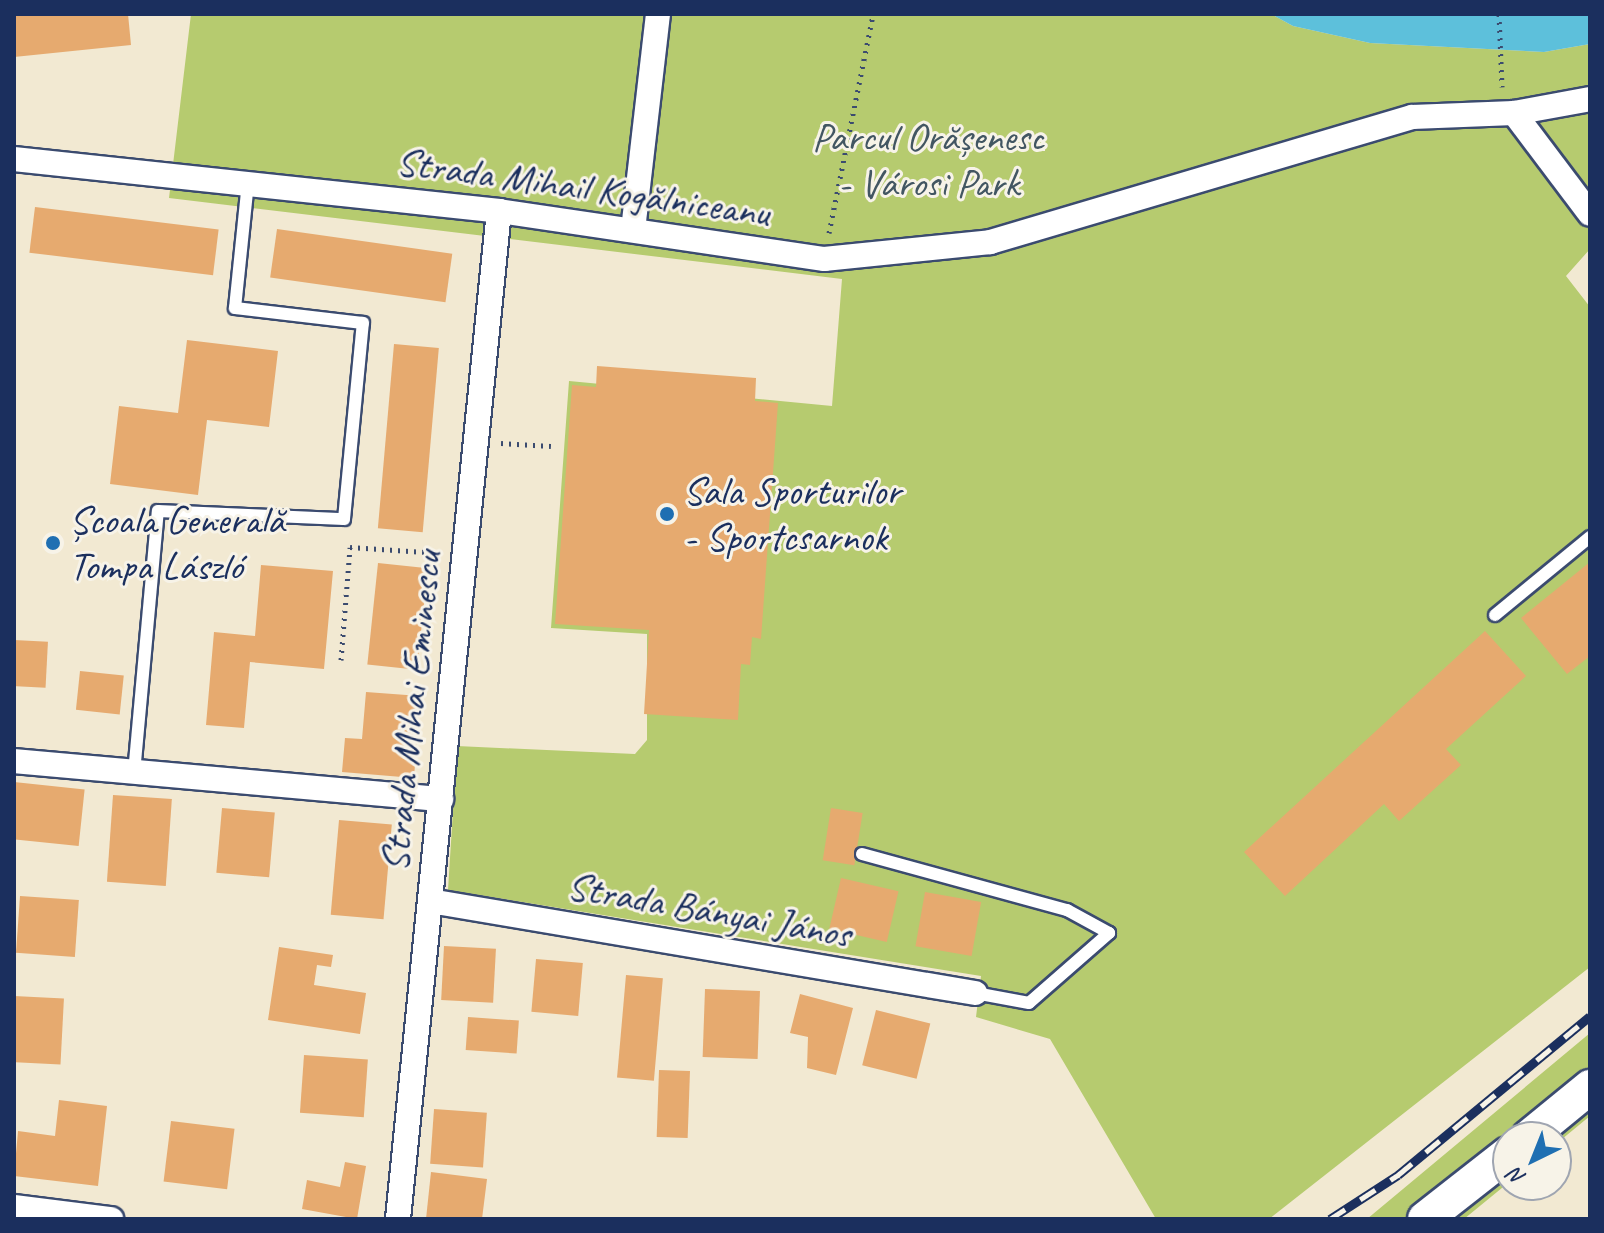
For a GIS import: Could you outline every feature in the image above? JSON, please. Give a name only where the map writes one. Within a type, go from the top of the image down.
[{"type":"main road","points":[[1549,1121],[1590,1087]]},
{"type":"main road","points":[[1425,1219],[1492,1167]]},
{"type":"street","points":[[633,230],[658,14]]},
{"type":"street","name":"Strada Mihail Kogălniceanu","points":[[14,159],[499,211],[824,259],[990,242],[1412,117],[1514,113],[1590,99]]},
{"type":"street","points":[[1514,113],[1590,214]]},
{"type":"street","name":"Strada Mihai Eminescu","points":[[398,1219],[499,211]]},
{"type":"street","points":[[14,761],[441,799]]},
{"type":"street","name":"Strada Bányai János","points":[[430,901],[975,993]]},
{"type":"street","points":[[14,1207],[111,1219]]},
{"type":"lane","points":[[134,773],[158,511],[344,519],[363,323],[235,308],[248,183]]},
{"type":"lane","points":[[1495,615],[1590,537]]},
{"type":"lane","points":[[862,854],[1067,910],[1109,933],[1029,1003],[975,993]]},
{"type":"path","points":[[824,259],[873,14]]},
{"type":"path","points":[[1499,14],[1501,85]]},
{"type":"path","points":[[476,441],[551,446]]},
{"type":"path","points":[[341,660],[350,547],[465,554]]},
{"type":"green space","name":"Parcul Orășenesc - Városi Park","points":[[191,14],[1271,14],[1293,26],[1370,43],[1544,52],[1590,44],[1590,249],[1566,276],[1590,307],[1590,967],[1269,1219],[1156,1219],[1050,1039],[976,1017],[981,976],[448,890],[457,746],[635,754],[647,740],[647,634],[551,628],[569,381],[832,406],[842,279],[169,198]]},
{"type":"green space","points":[[1590,1033],[1590,1116],[1572,1131],[1572,1121],[1492,1121],[1492,1196],[1464,1219],[1367,1219]]},
{"type":"water","points":[[1271,14],[1590,14],[1590,44],[1544,52],[1370,43],[1293,26]]},
{"type":"building","points":[[14,14],[128,14],[131,45],[14,57]]},
{"type":"building","points":[[35,207],[219,230],[213,275],[29,253]]},
{"type":"building","points":[[277,229],[452,254],[445,302],[270,278]]},
{"type":"building","points":[[187,340],[278,351],[269,427],[207,420],[198,495],[110,484],[119,406],[178,413]]},
{"type":"building","points":[[394,344],[439,348],[423,532],[378,528]]},
{"type":"building","name":"Sala Sporturilor - Sportcsarnok","points":[[597,366],[756,378],[755,401],[778,403],[761,639],[752,637],[750,665],[741,664],[738,720],[644,714],[649,630],[555,624],[572,385],[596,387]]},
{"type":"building","points":[[1590,562],[1590,656],[1567,674],[1521,618]]},
{"type":"building","points":[[378,563],[428,568],[417,670],[367,664]]},
{"type":"building","points":[[261,565],[333,571],[324,669],[250,662],[244,728],[206,725],[214,632],[255,636]]},
{"type":"building","points":[[1485,631],[1526,676],[1446,749],[1461,765],[1399,821],[1384,804],[1285,896],[1244,852]]},
{"type":"building","points":[[14,640],[48,642],[46,688],[14,686]]},
{"type":"building","points":[[80,671],[124,676],[120,714],[76,710]]},
{"type":"building","points":[[366,692],[420,696],[414,778],[342,772],[345,738],[362,739]]},
{"type":"building","points":[[14,782],[85,789],[79,846],[14,839]]},
{"type":"building","points":[[113,795],[172,799],[166,886],[107,882]]},
{"type":"building","points":[[222,808],[275,813],[269,877],[216,873]]},
{"type":"building","points":[[831,808],[863,813],[854,865],[823,860]]},
{"type":"building","points":[[339,820],[392,825],[384,919],[331,915]]},
{"type":"building","points":[[841,878],[898,891],[887,942],[829,929]]},
{"type":"building","points":[[925,892],[981,902],[972,956],[915,946]]},
{"type":"building","points":[[20,896],[79,900],[75,957],[16,953]]},
{"type":"building","points":[[444,946],[496,949],[493,1003],[441,1000]]},
{"type":"building","points":[[279,947],[333,955],[331,967],[317,965],[314,985],[366,993],[360,1034],[268,1020]]},
{"type":"building","points":[[536,959],[583,963],[578,1016],[531,1012]]},
{"type":"building","points":[[626,975],[663,978],[654,1081],[617,1078]]},
{"type":"building","points":[[705,989],[760,991],[758,1059],[703,1057]]},
{"type":"building","points":[[800,994],[853,1008],[836,1075],[807,1068],[808,1037],[790,1033]]},
{"type":"building","points":[[14,996],[64,999],[60,1065],[14,1062]]},
{"type":"building","points":[[876,1010],[930,1024],[917,1079],[862,1065]]},
{"type":"building","points":[[468,1017],[519,1021],[517,1053],[466,1050]]},
{"type":"building","points":[[304,1055],[368,1059],[364,1117],[300,1113]]},
{"type":"building","points":[[659,1070],[690,1071],[688,1138],[657,1137]]},
{"type":"building","points":[[59,1100],[107,1106],[98,1186],[14,1176],[18,1131],[55,1136]]},
{"type":"building","points":[[434,1109],[487,1113],[483,1168],[430,1164]]},
{"type":"building","points":[[171,1121],[235,1129],[227,1189],[164,1182]]},
{"type":"building","points":[[345,1162],[366,1166],[357,1219],[302,1209],[307,1180],[340,1187]]},
{"type":"building","points":[[431,1172],[487,1179],[482,1219],[426,1219]]},
{"type":"railway","points":[[1330,1219],[1398,1175],[1590,1016]]},
{"type":"place","name":"Sala Sporturilor - Sportcsarnok","points":[[667,514]]},
{"type":"place","name":"Școala Generală Tompa László","points":[[53,543]]}]
